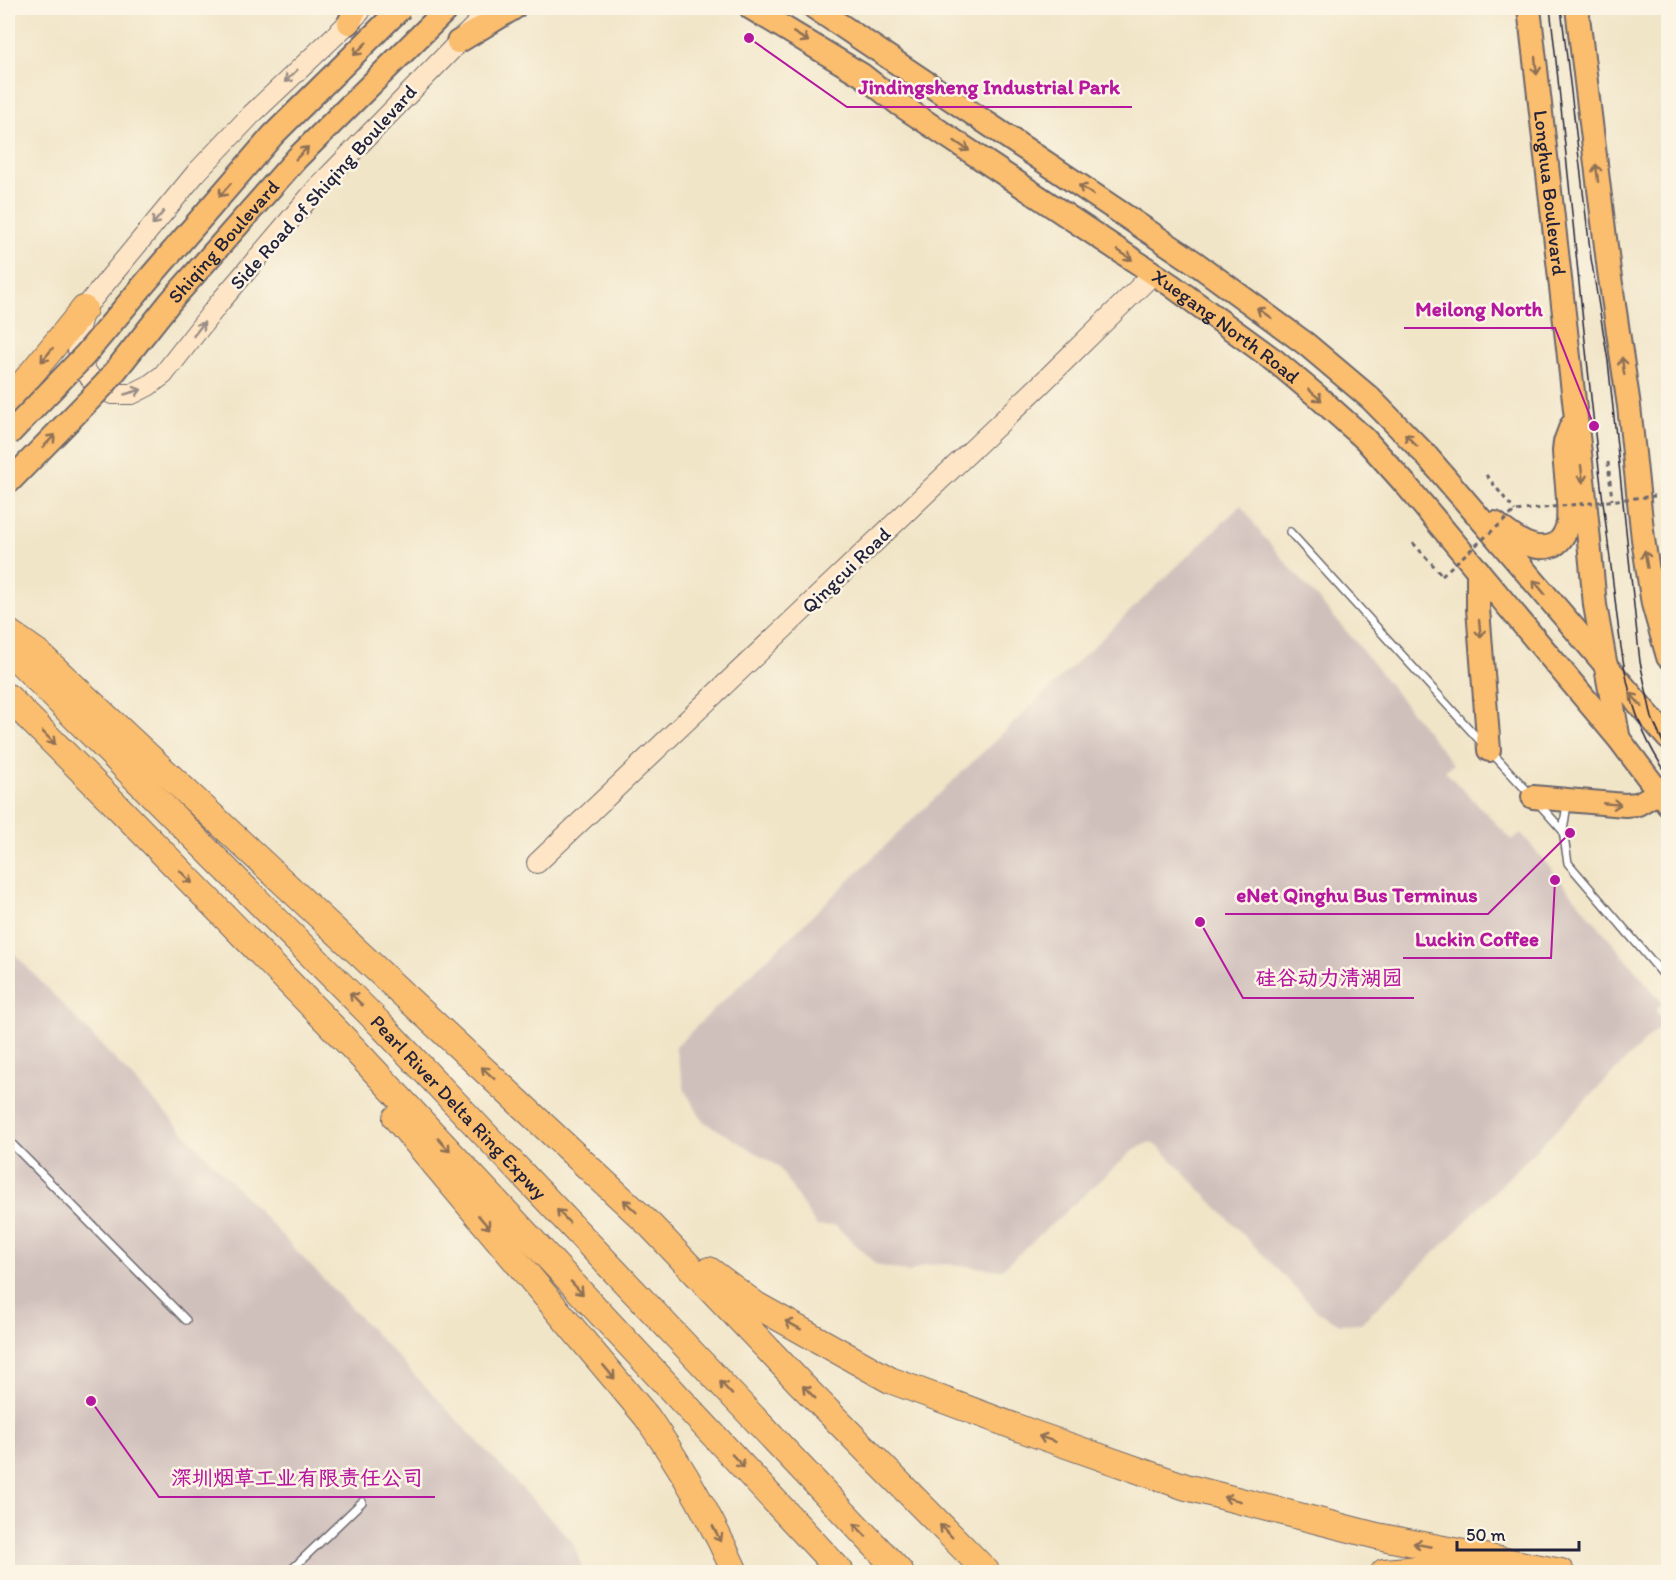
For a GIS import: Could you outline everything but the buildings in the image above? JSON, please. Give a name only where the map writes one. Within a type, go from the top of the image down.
[{"type":"highway","points":[[8,402],[84,309]]},
{"type":"highway","points":[[8,632],[38,653],[651,1226],[800,1383],[987,1572]]},
{"type":"highway","name":"Pearl River Delta Ring Expwy","points":[[8,650],[383,1027],[900,1572]]},
{"type":"highway","name":"Pearl River Delta Ring Expwy","points":[[8,697],[355,1050],[842,1572]]},
{"type":"highway","points":[[229,921],[326,1033],[647,1417],[697,1496],[735,1572]]},
{"type":"highway","points":[[651,1226],[756,1305],[891,1380],[912,1389],[1186,1487],[1377,1536],[1561,1572]]},
{"type":"highway","points":[[1384,1572],[1489,1563],[1555,1572]]},
{"type":"main road","name":"Shiqing Boulevard","points":[[8,435],[85,355],[273,135],[401,8]]},
{"type":"main road","name":"Shiqing Boulevard","points":[[8,483],[105,384],[170,302],[297,158],[448,8]]},
{"type":"main road","name":"Side Road of Shiqing Boulevard","points":[[84,309],[79,328],[78,345],[81,364],[92,380],[111,394],[132,394],[163,375],[219,302],[319,186],[492,8]]},
{"type":"main road","points":[[458,42],[514,8]]},
{"type":"main road","name":"Xuegang North Road","points":[[751,8],[862,75],[899,104],[1154,274],[1274,360],[1365,439],[1478,570],[1618,739]]},
{"type":"main road","name":"Xuegang North Road","points":[[815,8],[1194,262],[1306,344],[1370,398],[1425,454],[1605,663]]},
{"type":"main road","name":"Longhua Boulevard","points":[[1529,8],[1595,605],[1618,739],[1664,798]]},
{"type":"main road","points":[[1577,8],[1609,271],[1629,406],[1643,539],[1653,604],[1668,657]]},
{"type":"main road","points":[[84,309],[196,173],[251,115],[357,13]]},
{"type":"main road","name":"Qingcui Road","points":[[537,863],[1154,274]]},
{"type":"main road","points":[[1471,507],[1531,546],[1544,548],[1558,542],[1568,521],[1564,451],[1575,416]]},
{"type":"main road","points":[[1478,570],[1478,609],[1489,750]]},
{"type":"main road","points":[[1536,640],[1564,617]]},
{"type":"main road","points":[[1605,663],[1668,738]]},
{"type":"main road","points":[[1533,797],[1625,806],[1664,798]]},
{"type":"lane","points":[[1290,532],[1563,831]]},
{"type":"lane","points":[[1568,800],[1563,831],[1568,863],[1668,980]]},
{"type":"lane","points":[[8,1140],[186,1320]]},
{"type":"lane","points":[[289,1572],[362,1502]]},
{"type":"path","points":[[1608,462],[1612,500]]},
{"type":"path","points":[[1486,475],[1515,511]]},
{"type":"path","points":[[1413,543],[1442,575],[1515,511],[1655,496]]},
{"type":"shaded area","points":[[1241,505],[1263,536],[1353,639],[1453,764],[1445,771],[1512,840],[1521,833],[1663,1003],[1655,1010],[1665,1021],[1452,1236],[1361,1323],[1340,1324],[1318,1312],[1160,1148],[1150,1142],[1134,1150],[1001,1270],[949,1264],[926,1265],[909,1272],[877,1265],[835,1225],[817,1227],[778,1166],[703,1121],[685,1091],[675,1047]]},
{"type":"shaded area","points":[[8,947],[572,1541],[584,1572],[8,1572]]},
{"type":"tram line","points":[[1550,8],[1592,411],[1620,640],[1635,710],[1654,754],[1668,775]]},
{"type":"tram line","points":[[1561,8],[1591,258],[1608,361],[1640,662],[1652,718],[1668,754]]},
{"type":"place","name":"Jindingsheng Industrial Park","points":[[749,38]]},
{"type":"place","name":"Meilong North","points":[[1594,426]]},
{"type":"place","name":"eNet Qinghu Bus Terminus","points":[[1570,833]]},
{"type":"place","name":"Luckin Coffee","points":[[1555,880]]},
{"type":"place","name":"硅谷动力清湖园","points":[[1200,922]]},
{"type":"place","name":"深圳烟草工业有限责任公司","points":[[91,1401]]}]
